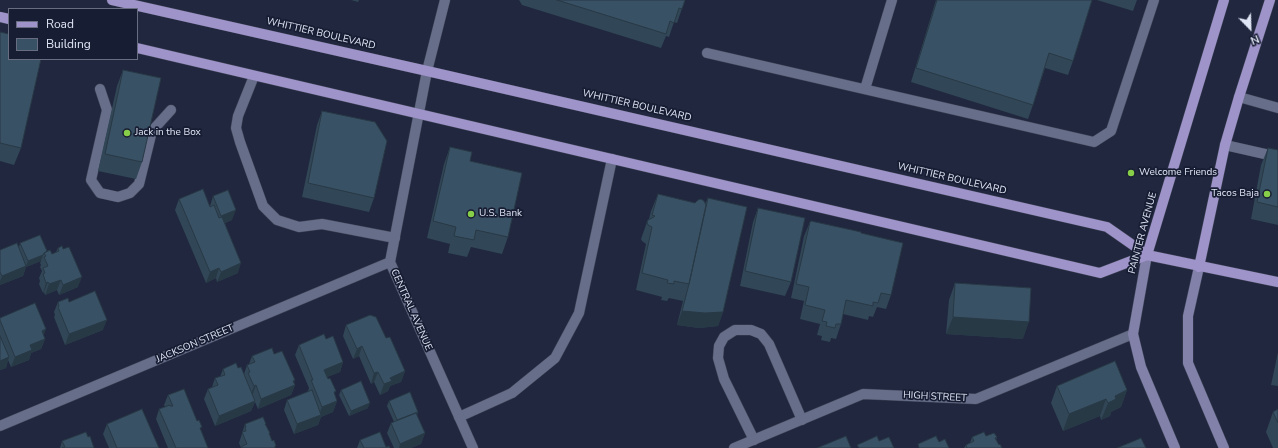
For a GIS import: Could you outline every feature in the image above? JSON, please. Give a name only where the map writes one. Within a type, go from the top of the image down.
[{"type":"main road","name":"WHITTIER BOULEVARD","points":[[112,0],[427,70],[1107,227],[1147,255],[1278,282]]},
{"type":"main road","name":"PAINTER AVENUE","points":[[1175,448],[1141,367],[1133,334],[1147,255],[1224,0]]},
{"type":"main road","points":[[1224,448],[1188,363],[1188,316],[1225,145],[1270,0]]},
{"type":"main road","points":[[138,48],[1100,273],[1147,255]]},
{"type":"street","name":"CENTRAL AVENUE","points":[[445,0],[427,70],[390,262],[473,448]]},
{"type":"street","points":[[865,89],[892,0]]},
{"type":"street","points":[[707,53],[1094,142],[1111,131],[1154,0]]},
{"type":"street","points":[[254,76],[238,116],[236,128],[263,206],[277,220],[298,227],[322,224],[395,238]]},
{"type":"street","points":[[100,89],[107,110],[91,180],[100,193],[118,197],[130,193],[139,184],[152,131],[171,110]]},
{"type":"street","points":[[1239,97],[1278,108]]},
{"type":"street","points":[[1225,145],[1278,157]]},
{"type":"street","points":[[459,417],[512,394],[555,358],[579,313],[612,159]]},
{"type":"street","name":"JACKSON STREET","points":[[0,426],[390,262]]},
{"type":"street","points":[[754,440],[724,379],[718,358],[719,346],[724,337],[735,330],[751,330],[761,334],[769,344],[802,420]]},
{"type":"street","name":"HIGH STREET","points":[[734,448],[863,394],[976,399],[1133,334]]},
{"type":"building","points":[[557,0],[685,0],[682,9],[679,8],[674,23],[670,21],[666,34]]},
{"type":"building","points":[[937,0],[1092,0],[1073,61],[1049,53],[1033,105],[916,68]]},
{"type":"building","points":[[0,32],[8,34],[8,60],[41,60],[21,148],[0,143]]},
{"type":"building","name":"Jack in the Box","points":[[123,70],[161,78],[142,162],[105,154]]},
{"type":"building","points":[[322,111],[375,122],[387,141],[374,198],[308,183]]},
{"type":"building","name":"U.S. Bank","points":[[450,147],[472,152],[470,161],[522,173],[508,237],[476,230],[474,240],[454,236],[456,227],[433,221]]},
{"type":"building","points":[[1268,148],[1278,150],[1278,207],[1257,202]]},
{"type":"building","points":[[203,189],[210,207],[214,205],[219,218],[222,217],[241,263],[221,272],[219,268],[210,272],[179,199]]},
{"type":"building","points":[[228,190],[236,210],[221,216],[213,196]]},
{"type":"building","points":[[658,194],[695,203],[701,199],[706,205],[689,284],[674,281],[674,284],[667,283],[668,280],[642,273],[652,227],[648,225],[647,222],[655,216],[652,215]]},
{"type":"building","points":[[708,198],[747,207],[723,312],[705,313],[682,311],[689,284]]},
{"type":"building","points":[[758,208],[805,218],[791,282],[745,271]]},
{"type":"building","points":[[811,221],[903,243],[891,295],[881,293],[878,303],[873,302],[873,306],[846,300],[841,324],[836,324],[835,328],[826,326],[827,322],[822,321],[825,310],[805,305],[809,287],[796,284]]},
{"type":"building","points":[[40,235],[47,251],[43,255],[28,261],[20,243]]},
{"type":"building","points":[[17,243],[26,266],[2,276],[0,272],[0,250]]},
{"type":"building","points":[[62,246],[63,249],[69,247],[82,277],[63,285],[61,280],[49,284],[48,282],[46,283],[43,268],[48,266],[44,253],[50,250],[52,254],[59,251],[58,248]]},
{"type":"building","points":[[955,283],[1031,288],[1029,322],[953,317]]},
{"type":"building","points":[[95,291],[107,320],[69,334],[58,307],[58,302],[68,298],[69,302]]},
{"type":"building","points":[[35,303],[46,329],[42,331],[45,339],[30,345],[32,350],[15,357],[0,318]]},
{"type":"building","points":[[370,315],[376,317],[386,338],[390,337],[405,371],[390,378],[392,381],[384,384],[378,372],[374,373],[362,346],[357,349],[346,325]]},
{"type":"building","points":[[324,334],[326,339],[333,336],[343,362],[324,370],[328,379],[330,378],[336,391],[334,392],[337,401],[322,407],[299,345]]},
{"type":"building","points":[[0,336],[9,357],[0,361]]},
{"type":"building","points":[[272,348],[274,354],[282,351],[295,380],[293,381],[295,385],[261,399],[256,385],[254,386],[248,373],[250,372],[247,365],[255,362],[252,356]]},
{"type":"building","points":[[1115,361],[1127,390],[1115,396],[1116,399],[1108,403],[1106,399],[1069,414],[1057,386]]},
{"type":"building","points":[[236,363],[238,368],[241,367],[255,401],[219,416],[208,389],[218,385],[215,378],[225,375],[223,369]]},
{"type":"building","points":[[361,381],[370,403],[351,411],[341,390]]},
{"type":"building","points":[[184,389],[197,421],[199,420],[202,427],[200,428],[208,448],[176,448],[159,409],[170,405],[173,406],[168,395]]},
{"type":"building","points":[[312,390],[321,415],[297,424],[287,400]]},
{"type":"building","points":[[410,392],[418,412],[397,420],[389,401]]},
{"type":"building","points":[[142,409],[159,448],[117,448],[107,424]]},
{"type":"building","points":[[1278,409],[1278,423],[1273,412]]},
{"type":"building","points":[[416,413],[425,433],[400,444],[391,423]]},
{"type":"building","points":[[263,417],[272,441],[274,440],[276,446],[275,448],[242,448],[242,446],[247,444],[242,432],[246,431],[245,424]]},
{"type":"building","points":[[86,432],[88,437],[90,436],[94,448],[62,448],[65,447],[62,441]]},
{"type":"building","points":[[380,432],[386,447],[389,446],[390,448],[364,448],[360,440]]},
{"type":"building","points":[[984,432],[986,436],[994,433],[997,437],[995,438],[1002,448],[967,448],[966,445],[974,441],[972,437]]},
{"type":"building","points":[[846,436],[851,448],[817,448]]},
{"type":"building","points":[[877,436],[879,441],[889,437],[894,448],[859,448],[857,445]]},
{"type":"building","points":[[936,436],[939,442],[945,439],[949,448],[919,448],[918,444]]},
{"type":"building","points":[[1141,438],[1146,448],[1117,448]]},
{"type":"place","name":"Jack in the Box","points":[[127,133]]},
{"type":"place","name":"Welcome Friends","points":[[1131,173]]},
{"type":"place","name":"Tacos Baja","points":[[1267,194]]},
{"type":"place","name":"U.S. Bank","points":[[471,214]]}]
